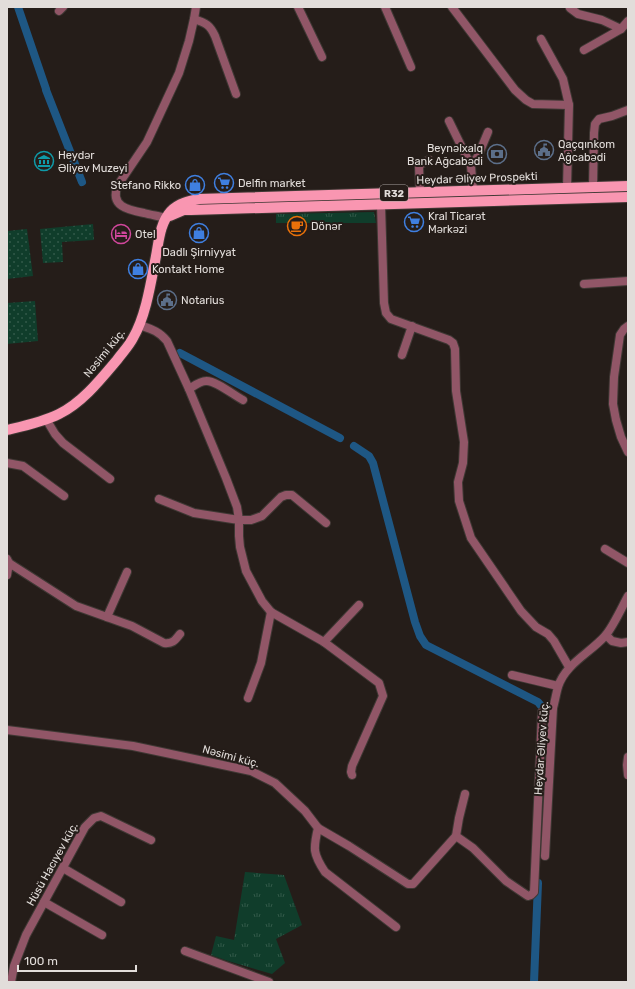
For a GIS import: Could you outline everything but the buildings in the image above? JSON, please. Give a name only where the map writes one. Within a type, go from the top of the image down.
[{"type":"main road","name":"Heydar Əliyev Prospekti","points":[[166,218],[178,205],[199,199],[628,186]]},
{"type":"main road","name":"R32","points":[[166,218],[184,210],[628,197]]},
{"type":"main road","name":"Nəsimi küç.","points":[[7,430],[58,415],[76,404],[95,385],[126,349],[139,325],[150,286],[162,228],[166,218]]},
{"type":"street","points":[[166,218],[123,207],[118,203],[116,190],[118,184],[147,142],[179,73],[189,41],[196,7]]},
{"type":"street","points":[[298,7],[322,57]]},
{"type":"street","points":[[385,7],[411,67]]},
{"type":"street","points":[[452,7],[515,90],[526,100],[533,104],[570,105]]},
{"type":"street","points":[[570,8],[578,14],[602,20],[621,29]]},
{"type":"street","points":[[194,19],[204,22],[211,28],[236,94]]},
{"type":"street","points":[[584,50],[621,29],[628,21]]},
{"type":"street","points":[[541,39],[563,80],[570,105],[567,188]]},
{"type":"street","points":[[593,187],[595,124],[599,119],[628,110]]},
{"type":"street","points":[[449,121],[471,166],[473,190]]},
{"type":"street","points":[[471,166],[478,156],[488,132]]},
{"type":"street","points":[[420,192],[419,167],[421,164],[429,160]]},
{"type":"street","points":[[381,205],[384,304],[386,313],[390,319],[449,340],[453,343],[455,350],[456,391],[464,442],[463,463],[458,482],[459,501],[471,538],[521,611],[536,627],[548,634],[554,641],[569,667]]},
{"type":"street","points":[[584,284],[628,281]]},
{"type":"street","points":[[139,325],[163,335],[189,388],[226,478],[236,507],[239,520],[238,536],[246,571],[262,601],[271,612],[324,642],[379,684],[383,696],[352,766],[352,775]]},
{"type":"street","points":[[402,355],[412,326]]},
{"type":"street","points":[[628,326],[620,335],[612,404],[621,437],[628,452]]},
{"type":"street","points":[[189,388],[206,381],[212,381],[243,400]]},
{"type":"street","points":[[46,419],[55,434],[63,443],[110,480]]},
{"type":"street","points":[[7,463],[23,466],[64,496]]},
{"type":"street","points":[[159,499],[194,513],[239,520],[250,520],[262,516],[281,497],[292,495],[326,523]]},
{"type":"street","points":[[605,549],[628,563]]},
{"type":"street","points":[[7,575],[8,561],[76,606],[132,626],[164,643],[169,644],[180,634]]},
{"type":"street","points":[[107,617],[127,572]]},
{"type":"street","name":"Heydar Əliyev küç.","points":[[545,856],[553,708],[558,686],[569,667],[585,655],[606,635],[628,596]]},
{"type":"street","points":[[324,642],[359,605]]},
{"type":"street","points":[[248,698],[261,664],[271,612]]},
{"type":"street","points":[[606,635],[612,641],[621,643],[628,642]]},
{"type":"street","points":[[512,675],[558,686]]},
{"type":"street","points":[[456,836],[473,848],[506,881],[528,896],[534,892],[542,712],[553,708]]},
{"type":"street","name":"Nəsimi küç.","points":[[7,730],[133,746],[250,771],[275,783],[305,811],[318,828]]},
{"type":"street","points":[[628,757],[628,775]]},
{"type":"street","points":[[396,927],[325,872],[318,862],[314,852],[318,828],[408,884],[413,884],[456,836],[465,794]]},
{"type":"street","name":"Hüsü Hacıyev küç.","points":[[11,982],[14,966],[26,935],[85,827],[94,818],[101,816],[151,840]]},
{"type":"street","points":[[62,868],[121,902]]},
{"type":"street","points":[[44,902],[102,935]]},
{"type":"street","points":[[185,951],[269,982]]},
{"type":"green space","points":[[374,212],[376,223],[276,223],[276,214]]},
{"type":"green space","points":[[93,224],[94,240],[62,242],[63,262],[43,263],[40,229]]},
{"type":"green space","points":[[27,229],[33,276],[7,279],[7,231]]},
{"type":"green space","points":[[35,301],[38,341],[7,344],[7,303]]},
{"type":"green space","points":[[245,872],[284,875],[302,925],[276,939],[285,963],[272,974],[211,955],[216,936],[234,940]]},
{"type":"waterway","points":[[18,7],[46,89]]},
{"type":"waterway","points":[[46,90],[82,182]]},
{"type":"waterway","points":[[180,353],[340,438]]},
{"type":"waterway","points":[[354,446],[369,456],[373,463],[415,622],[420,636],[426,645],[538,702],[542,707]]},
{"type":"waterway","points":[[534,982],[538,883]]},
{"type":"place","name":"Qaçqınkom Ağcabədi","points":[[544,150]]},
{"type":"place","name":"Beynəlxalq Bank Ağcabədi","points":[[497,154]]},
{"type":"place","name":"Heydər Əliyev Muzeyi","points":[[44,161]]},
{"type":"place","name":"Delfin market","points":[[224,183]]},
{"type":"place","name":"Stefano Rikko","points":[[195,185]]},
{"type":"place","name":"Kral Ticarət Mərkəzi","points":[[414,222]]},
{"type":"place","name":"Dönər","points":[[297,226]]},
{"type":"place","name":"Dadlı Şirniyyat","points":[[199,233]]},
{"type":"place","name":"Otel","points":[[121,234]]},
{"type":"place","name":"Kontakt Home","points":[[138,269]]},
{"type":"place","name":"Notarius","points":[[167,300]]}]
